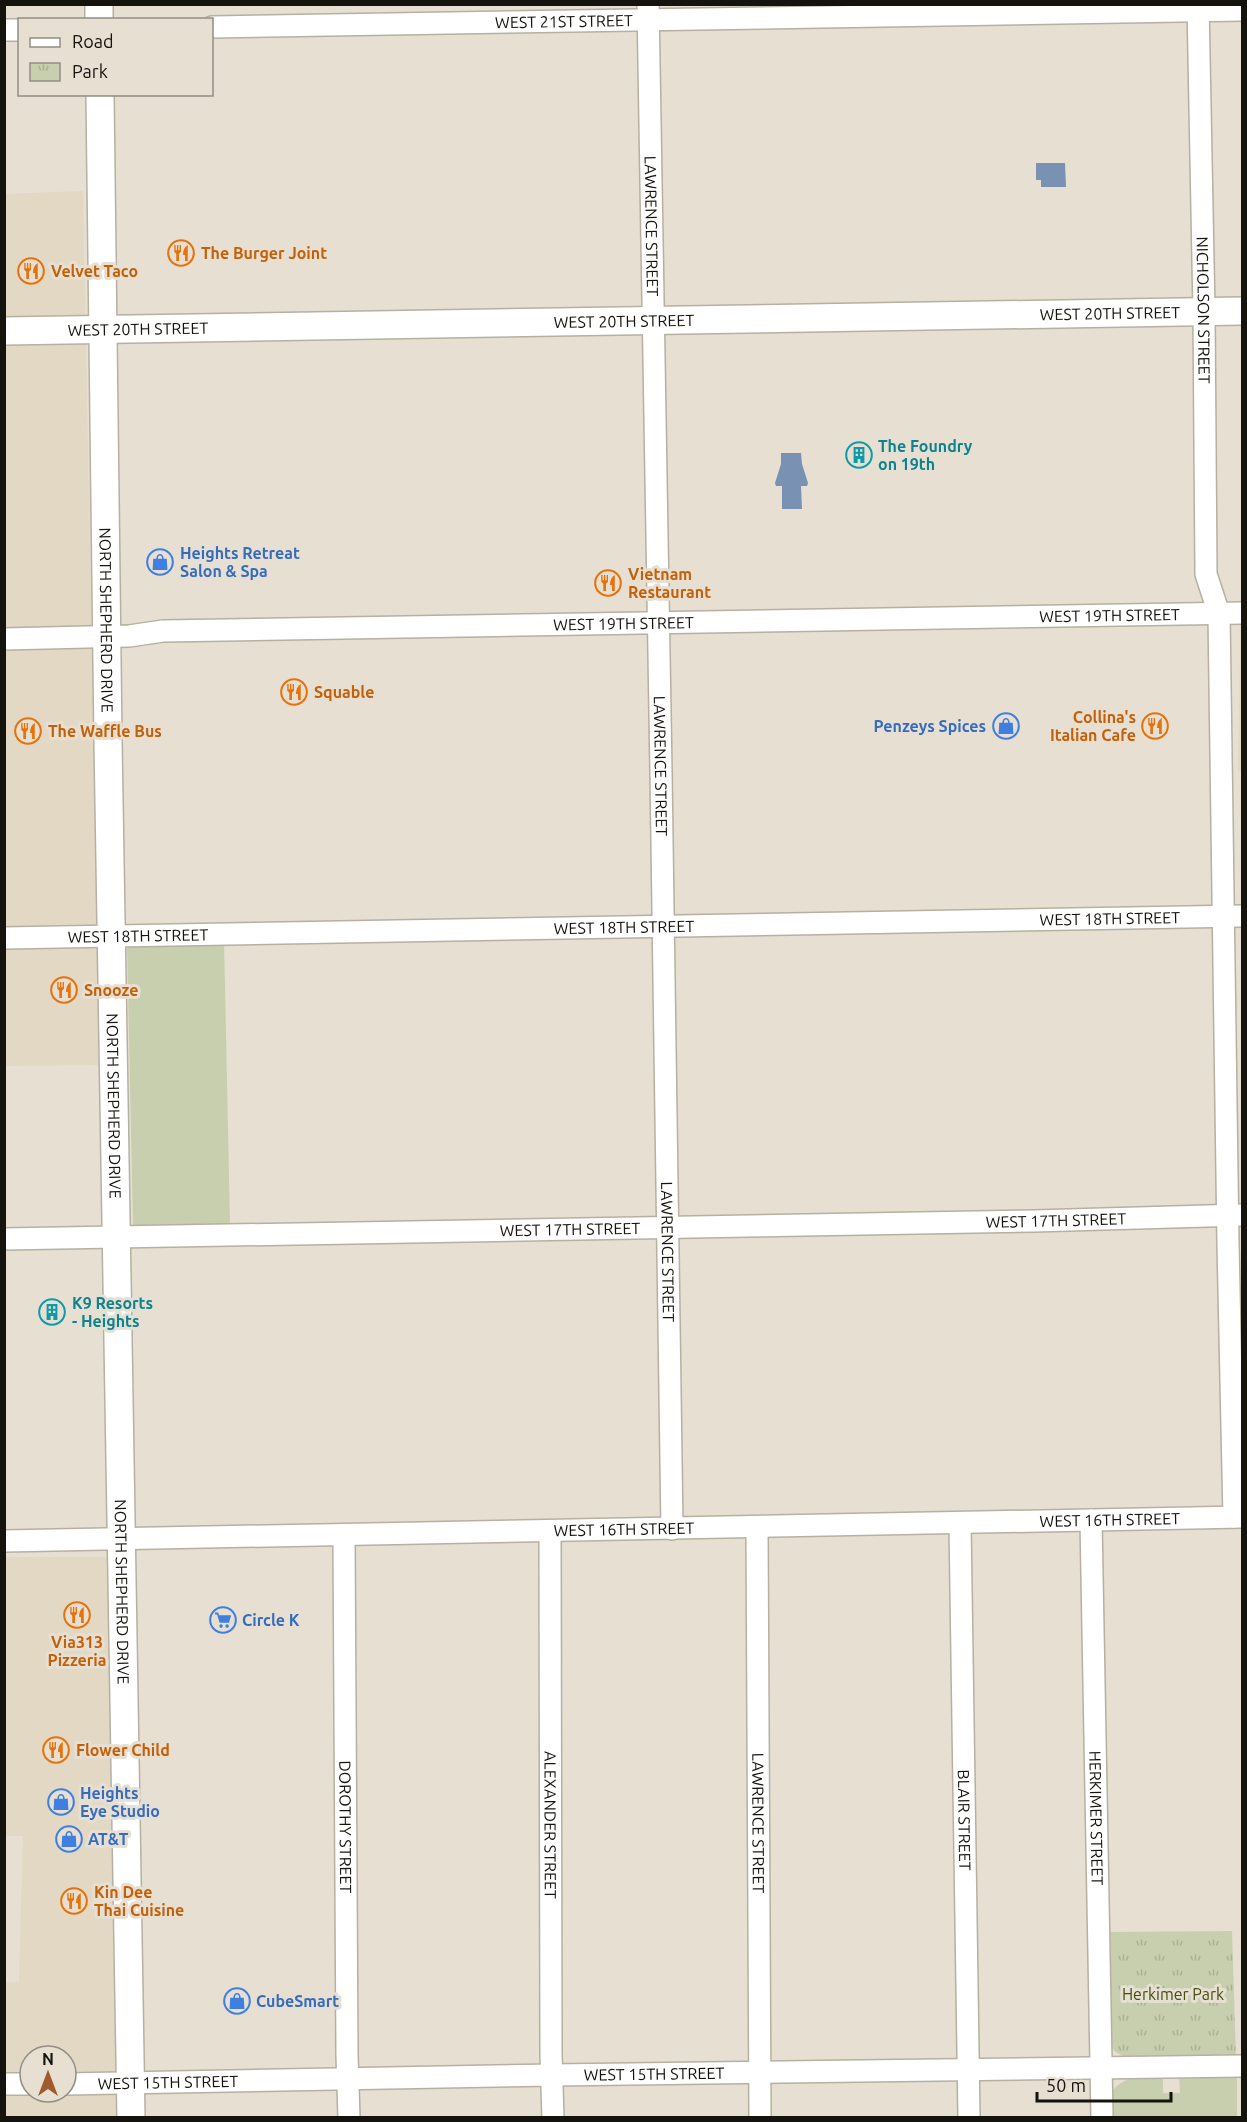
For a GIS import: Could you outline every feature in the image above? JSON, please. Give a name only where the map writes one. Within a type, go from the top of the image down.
[{"type":"main road","name":"NORTH SHEPHERD DRIVE","points":[[100,96],[121,1540],[132,2118]]},
{"type":"main road","name":"WEST 20TH STREET","points":[[4,330],[1242,311]]},
{"type":"street","name":"WEST 21ST STREET","points":[[213,27],[648,12],[1198,7],[1242,10]]},
{"type":"street","name":"NICHOLSON STREET","points":[[1198,7],[1206,574],[1219,614],[1233,916],[1238,1517]]},
{"type":"street","name":"LAWRENCE STREET","points":[[648,12],[672,1529]]},
{"type":"street","name":"WEST 19TH STREET","points":[[4,639],[135,636],[163,631],[1242,613]]},
{"type":"street","name":"WEST 18TH STREET","points":[[4,938],[1233,916]]},
{"type":"street","name":"WEST 17TH STREET","points":[[4,1239],[1235,1215]]},
{"type":"street","name":"WEST 16TH STREET","points":[[4,1541],[1238,1517]]},
{"type":"street","name":"HERKIMER STREET","points":[[1091,1520],[1102,2118]]},
{"type":"street","name":"BLAIR STREET","points":[[960,1523],[969,2118]]},
{"type":"street","name":"LAWRENCE STREET","points":[[757,1527],[760,2118]]},
{"type":"street","name":"ALEXANDER STREET","points":[[550,1532],[554,2118]]},
{"type":"street","name":"DOROTHY STREET","points":[[344,1536],[349,2118]]},
{"type":"street","name":"WEST 15TH STREET","points":[[78,2084],[1242,2066]]},
{"type":"shaded area","points":[[83,191],[100,1065],[5,1066],[4,194]]},
{"type":"shaded area","points":[[1242,543],[1242,771],[1238,771]]},
{"type":"shaded area","points":[[5,1557],[108,1557],[116,2117],[5,2117],[4,1983],[19,1982],[23,1836],[5,1836]]},
{"type":"green space","points":[[224,940],[230,1224],[133,1226],[127,942]]},
{"type":"green space","name":"Herkimer Park","points":[[1232,1931],[1236,2058],[1131,2058],[1114,2051],[1111,2042],[1110,1932]]},
{"type":"green space","points":[[1237,2074],[1237,2117],[1112,2117],[1111,2093],[1127,2080],[1141,2076],[1163,2075],[1163,2093],[1180,2093],[1179,2075]]},
{"type":"water","points":[[1036,163],[1065,163],[1066,187],[1041,187],[1041,180],[1036,180]]},
{"type":"water","points":[[781,453],[801,453],[808,483],[807,486],[801,486],[802,509],[782,509],[782,486],[776,486],[775,483],[781,464]]},
{"type":"place","name":"The Burger Joint","points":[[181,253]]},
{"type":"place","name":"Velvet Taco","points":[[31,271]]},
{"type":"place","name":"The Foundry on 19th","points":[[859,455]]},
{"type":"place","name":"Heights Retreat Salon & Spa","points":[[160,562]]},
{"type":"place","name":"Vietnam Restaurant","points":[[608,583]]},
{"type":"place","name":"Squable","points":[[294,692]]},
{"type":"place","name":"Penzeys Spices","points":[[1006,726]]},
{"type":"place","name":"Collina's Italian Cafe","points":[[1155,726]]},
{"type":"place","name":"The Waffle Bus","points":[[28,731]]},
{"type":"place","name":"Snooze","points":[[64,990]]},
{"type":"place","name":"K9 Resorts - Heights","points":[[52,1312]]},
{"type":"place","name":"Via313 Pizzeria","points":[[77,1615]]},
{"type":"place","name":"Circle K","points":[[223,1620]]},
{"type":"place","name":"Flower Child","points":[[56,1750]]},
{"type":"place","name":"Heights Eye Studio","points":[[61,1802]]},
{"type":"place","name":"AT&T","points":[[69,1839]]},
{"type":"place","name":"Kin Dee Thai Cuisine","points":[[74,1901]]},
{"type":"place","name":"CubeSmart","points":[[237,2001]]}]
